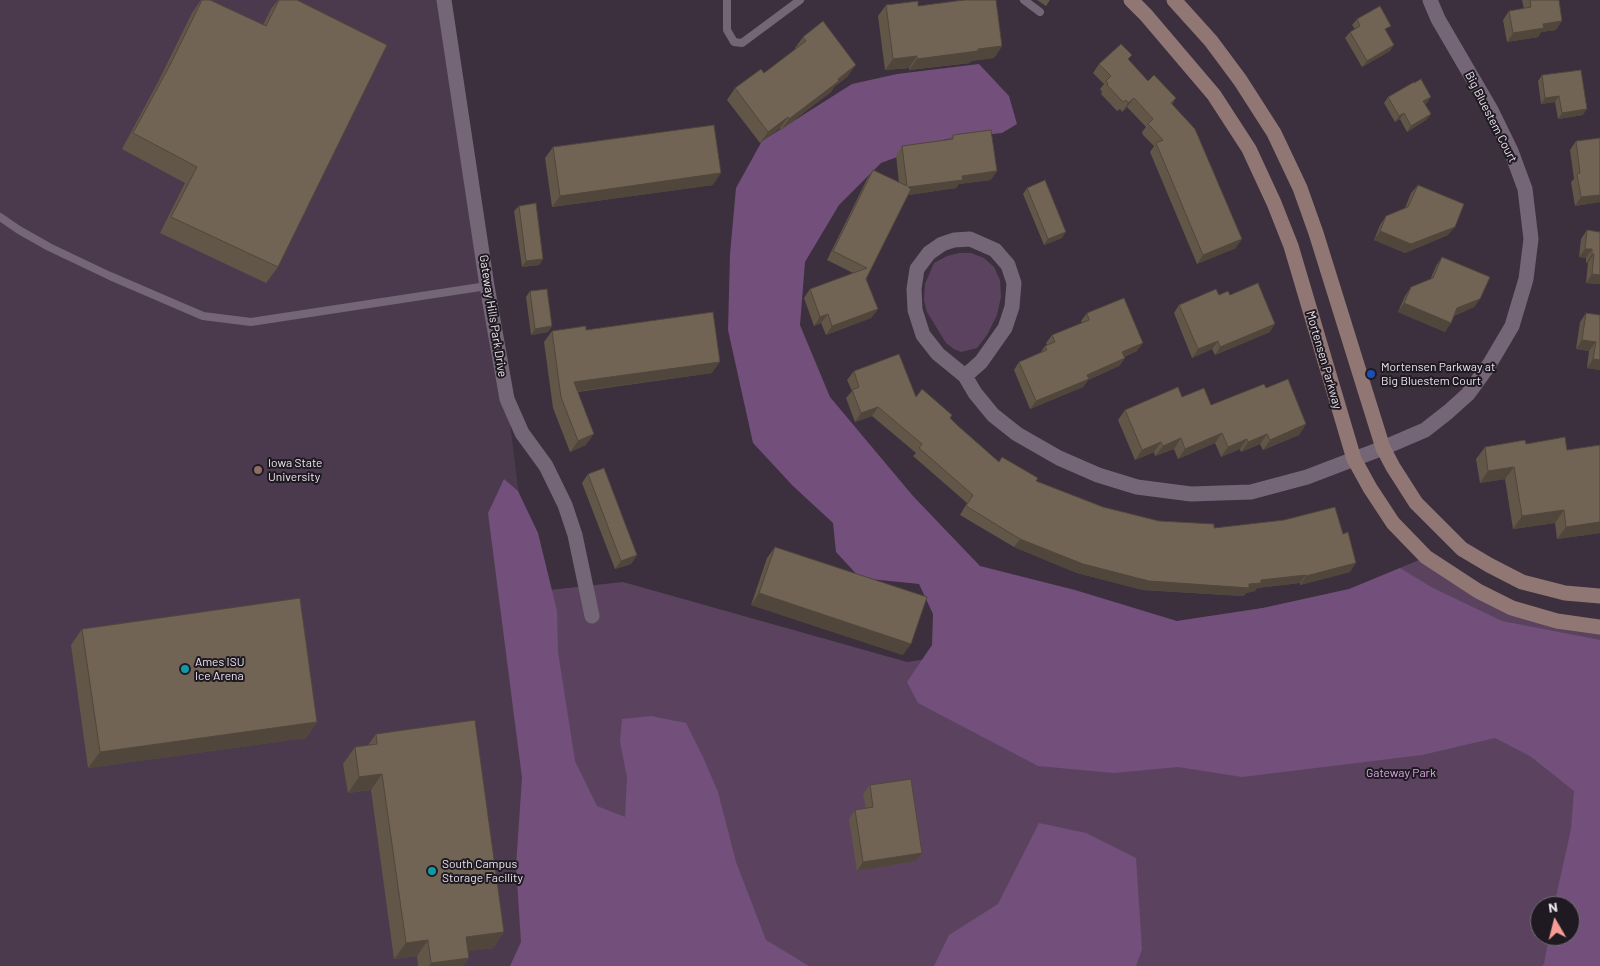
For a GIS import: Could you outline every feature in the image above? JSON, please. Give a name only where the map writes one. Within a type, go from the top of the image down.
[{"type":"street","name":"Gateway Hills Park Drive","points":[[444,0],[487,286],[507,399],[522,433],[546,466],[565,505],[575,535],[592,616]]},
{"type":"street","name":"Mortensen Parkway","points":[[1130,0],[1146,15],[1214,95],[1249,149],[1291,246],[1354,459],[1393,523],[1426,557],[1478,591],[1512,608],[1557,621],[1600,627]]},
{"type":"street","points":[[1174,0],[1210,41],[1240,80],[1274,133],[1300,188],[1316,233],[1383,448],[1416,503],[1462,549],[1522,582],[1565,593],[1600,596]]},
{"type":"street","name":"Big Bluestem Court","points":[[965,376],[975,393],[993,416],[1017,434],[1059,458],[1098,475],[1137,486],[1191,494],[1251,492],[1307,477],[1425,430],[1468,394],[1489,365],[1512,326],[1526,279],[1532,239],[1525,189],[1511,152],[1490,110],[1438,19],[1430,0]]},
{"type":"street","points":[[970,239],[995,250],[1008,265],[1014,283],[1012,307],[1005,328],[981,362],[965,376],[938,354],[923,335],[915,310],[914,289],[917,269],[929,253],[942,244],[954,240],[970,239]]},
{"type":"lane","points":[[727,0],[727,30],[734,42],[742,43],[800,0]]},
{"type":"lane","points":[[1024,0],[1040,12]]},
{"type":"lane","points":[[0,217],[49,247],[110,276],[203,316],[251,322],[487,286]]},
{"type":"shaded area","name":"Iowa State University","points":[[0,0],[444,0],[507,399],[531,592],[568,966],[0,966]]},
{"type":"shaded area","points":[[979,64],[1009,96],[1017,124],[1002,133],[946,139],[881,163],[839,205],[805,262],[800,325],[830,397],[913,496],[980,566],[1075,590],[1177,621],[1263,608],[1349,589],[1400,568],[1433,588],[1502,621],[1600,640],[1600,966],[1542,966],[1547,946],[1580,946],[1580,896],[1556,896],[1571,829],[1574,791],[1530,756],[1495,738],[1422,755],[1242,777],[1178,767],[1114,773],[1038,766],[918,703],[907,682],[932,645],[933,614],[919,584],[860,578],[836,552],[833,523],[793,486],[753,443],[728,330],[730,254],[736,188],[762,141],[852,84],[897,74]]},
{"type":"shaded area","points":[[504,479],[518,491],[538,533],[557,611],[558,652],[575,761],[597,806],[625,817],[627,778],[620,741],[622,719],[651,716],[686,723],[718,792],[736,862],[766,940],[809,966],[510,966],[521,942],[516,866],[522,778],[488,513]]},
{"type":"shaded area","points":[[1039,823],[1086,833],[1136,858],[1142,949],[1136,966],[934,966],[949,935],[998,904]]},
{"type":"green space","points":[[971,253],[984,258],[994,267],[1000,280],[1001,297],[997,315],[987,335],[977,348],[961,352],[946,343],[927,312],[924,300],[925,284],[934,263],[947,256]]},
{"type":"green space","name":"Gateway Park","points":[[1426,557],[1478,591],[1600,627],[1600,966],[568,966],[531,592],[623,582],[907,662],[1263,608],[1350,589]]},
{"type":"building","points":[[202,0],[210,0],[266,26],[279,0],[297,0],[387,45],[278,267],[171,217],[197,167],[133,133],[170,65]]},
{"type":"building","points":[[964,0],[996,0],[1002,46],[917,59],[917,56],[893,59],[886,5],[918,1],[918,6]]},
{"type":"building","points":[[1530,0],[1559,0],[1562,21],[1543,24],[1544,28],[1513,33],[1509,11],[1531,7]]},
{"type":"building","points":[[1380,6],[1391,26],[1385,29],[1394,45],[1367,61],[1350,32],[1360,26],[1357,19]]},
{"type":"building","points":[[823,21],[856,65],[838,79],[839,81],[789,119],[788,117],[768,132],[735,88],[761,69],[764,73],[806,41],[803,37]]},
{"type":"building","points":[[1121,44],[1132,55],[1128,59],[1148,81],[1154,75],[1176,98],[1171,103],[1195,129],[1242,239],[1203,255],[1156,143],[1163,140],[1148,124],[1153,119],[1134,98],[1128,103],[1126,100],[1123,102],[1107,85],[1106,81],[1111,76],[1099,64]]},
{"type":"building","points":[[1581,70],[1587,109],[1562,113],[1559,96],[1545,98],[1542,75]]},
{"type":"building","points":[[1421,79],[1431,97],[1423,101],[1431,114],[1411,126],[1404,113],[1399,116],[1388,97]]},
{"type":"building","points":[[714,125],[721,173],[560,196],[553,147]]},
{"type":"building","points":[[991,130],[997,171],[962,176],[963,180],[908,187],[911,189],[866,279],[878,309],[832,326],[828,314],[820,317],[810,289],[867,268],[833,251],[873,170],[907,186],[902,146],[953,139],[953,135]]},
{"type":"building","points":[[1600,138],[1600,195],[1581,197],[1577,174],[1580,173],[1576,141]]},
{"type":"building","points":[[1045,180],[1066,232],[1048,239],[1027,188]]},
{"type":"building","points":[[1418,185],[1464,204],[1455,227],[1411,244],[1380,231],[1386,216],[1408,207]]},
{"type":"building","points":[[536,203],[543,259],[526,261],[519,206]]},
{"type":"building","points":[[1587,230],[1600,232],[1600,275],[1592,274],[1594,254],[1592,254],[1592,249],[1585,249]]},
{"type":"building","points":[[1442,257],[1490,277],[1480,299],[1457,308],[1451,323],[1404,303],[1411,287],[1433,278]]},
{"type":"building","points":[[1258,283],[1275,324],[1220,347],[1218,341],[1198,349],[1179,305],[1216,289],[1219,295],[1228,291],[1230,295]]},
{"type":"building","points":[[547,289],[552,326],[535,329],[530,291]]},
{"type":"building","points":[[1124,298],[1143,343],[1122,352],[1125,358],[1087,375],[1089,379],[1036,401],[1019,362],[1047,350],[1045,346],[1055,342],[1052,335],[1089,320],[1087,313]]},
{"type":"building","points":[[713,312],[720,362],[574,382],[594,434],[578,441],[561,397],[552,331],[586,326],[586,330]]},
{"type":"building","points":[[1586,313],[1600,315],[1600,360],[1593,359],[1596,342],[1582,340]]},
{"type":"building","points":[[899,354],[916,397],[922,389],[952,415],[950,418],[957,425],[999,462],[1002,457],[1038,478],[1036,481],[1103,507],[1159,521],[1214,524],[1214,528],[1284,520],[1335,507],[1343,534],[1348,532],[1356,563],[1306,576],[1261,580],[1261,583],[1249,584],[1249,588],[1149,581],[1083,564],[1020,539],[966,506],[973,495],[919,448],[922,444],[878,407],[861,413],[852,390],[859,387],[854,371]]},
{"type":"building","points":[[1288,379],[1306,424],[1270,440],[1267,434],[1248,442],[1247,439],[1228,447],[1222,433],[1185,449],[1181,438],[1163,446],[1161,442],[1142,450],[1125,410],[1178,387],[1182,397],[1204,388],[1211,405],[1264,384],[1266,388]]},
{"type":"building","points":[[1565,437],[1567,450],[1600,445],[1600,522],[1566,527],[1564,510],[1522,516],[1514,467],[1488,471],[1485,447],[1525,440],[1526,444]]},
{"type":"building","points":[[604,468],[637,555],[621,561],[588,474]]},
{"type":"building","points":[[775,547],[927,597],[911,644],[759,593]]},
{"type":"building","name":"Ames ISU Ice Arena","points":[[300,598],[317,722],[100,752],[82,629]]},
{"type":"building","name":"South Campus Storage Facility","points":[[475,720],[504,932],[466,937],[469,958],[431,963],[428,940],[406,943],[382,774],[359,777],[355,747],[377,744],[376,734]]},
{"type":"building","points":[[911,779],[922,853],[863,862],[855,810],[873,807],[870,785]]},
{"type":"place","name":"Mortensen Parkway at Big Bluestem Court","points":[[1371,374]]},
{"type":"place","name":"Iowa State University","points":[[258,470]]},
{"type":"place","name":"Ames ISU Ice Arena","points":[[185,669]]},
{"type":"place","name":"South Campus Storage Facility","points":[[432,871]]}]
